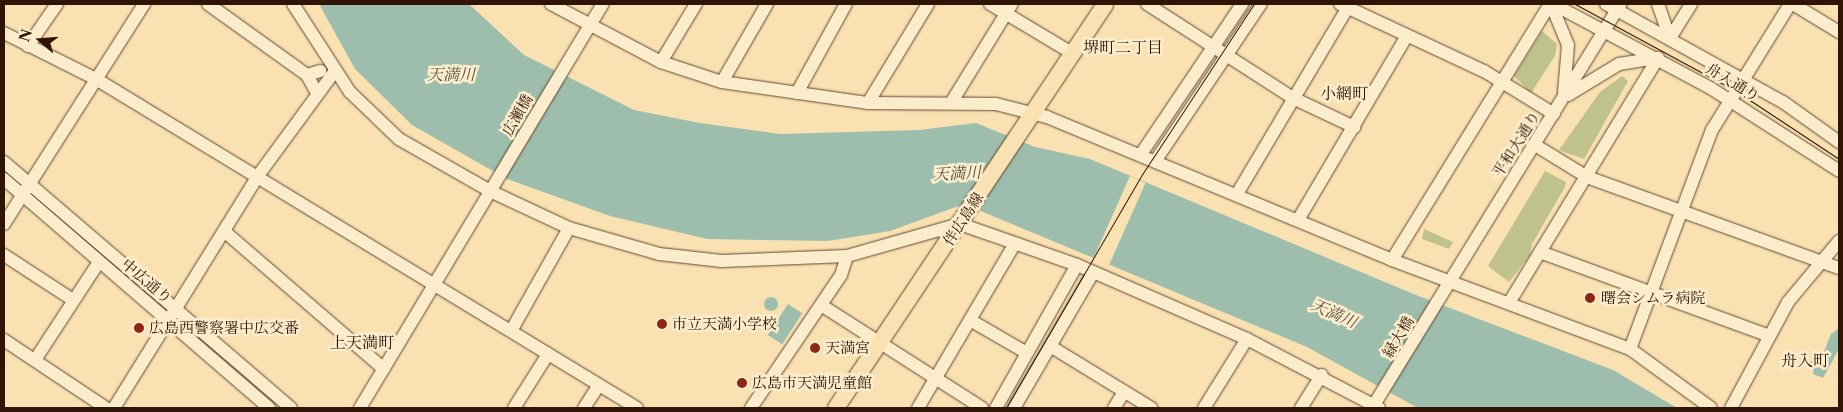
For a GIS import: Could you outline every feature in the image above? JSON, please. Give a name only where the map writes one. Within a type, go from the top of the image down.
[{"type":"main road","name":"伴広島線","points":[[836,408],[1105,4]]},
{"type":"street","points":[[28,46],[57,4]]},
{"type":"street","points":[[4,224],[144,4]]},
{"type":"street","points":[[208,4],[322,70],[399,139],[490,191],[569,228],[659,254],[694,258],[847,256],[960,224],[1077,265],[1247,339],[1322,375],[1375,407]]},
{"type":"street","points":[[114,408],[257,177],[316,91],[322,70],[294,4]]},
{"type":"street","points":[[551,4],[589,26],[661,62],[722,82],[868,103],[996,104],[1032,113],[1156,160],[1392,260],[1630,349],[1711,408]]},
{"type":"street","name":"広瀬橋","points":[[360,408],[603,4]]},
{"type":"street","points":[[661,62],[696,4]]},
{"type":"street","points":[[722,82],[767,4]]},
{"type":"street","points":[[797,93],[846,4]]},
{"type":"street","points":[[868,103],[928,4]]},
{"type":"street","points":[[990,4],[1009,8],[1072,53]]},
{"type":"street","points":[[1147,4],[1293,98],[1354,127]]},
{"type":"street","points":[[1141,154],[1242,4]]},
{"type":"street","points":[[1156,160],[1261,4]]},
{"type":"street","points":[[1392,260],[1551,4]]},
{"type":"street","points":[[1551,4],[1568,45],[1563,98]]},
{"type":"street","name":"舟入通り","points":[[1551,4],[1658,58],[1730,100],[1839,171]]},
{"type":"street","points":[[1658,4],[1670,38]]},
{"type":"street","points":[[1670,38],[1691,4]]},
{"type":"street","points":[[1630,349],[1680,209],[1712,130],[1792,4],[1839,32]]},
{"type":"street","points":[[1237,194],[1346,5],[1502,82],[1554,114]]},
{"type":"street","name":"舟入通り","points":[[1615,6],[1744,80],[1839,142]]},
{"type":"street","name":"平和大通り","points":[[1439,300],[1605,30],[1615,6]]},
{"type":"street","points":[[951,103],[1009,8]]},
{"type":"street","points":[[1298,220],[1407,36]]},
{"type":"street","points":[[6,39],[28,46],[96,80],[434,283],[636,408]]},
{"type":"street","points":[[1563,98],[1619,64],[1658,58]]},
{"type":"street","points":[[1509,303],[1658,58]]},
{"type":"street","points":[[316,91],[322,70]]},
{"type":"street","points":[[1535,145],[1587,177],[1839,268]]},
{"type":"street","points":[[4,162],[26,190],[172,316],[291,408]]},
{"type":"street","name":"中広通り","points":[[4,180],[26,190],[99,262],[172,316],[269,408]]},
{"type":"street","points":[[511,331],[569,228]]},
{"type":"street","points":[[224,231],[384,369]]},
{"type":"street","points":[[1731,408],[1767,335],[1839,241]]},
{"type":"street","points":[[918,408],[1016,243]]},
{"type":"street","points":[[1540,252],[1649,294],[1767,335]]},
{"type":"street","points":[[4,255],[73,300]]},
{"type":"street","points":[[751,408],[841,275],[847,256]]},
{"type":"street","points":[[35,360],[99,262]]},
{"type":"street","points":[[996,408],[1077,265]]},
{"type":"street","points":[[1014,408],[1093,272]]},
{"type":"street","name":"緑大橋","points":[[1375,407],[1439,300]]},
{"type":"street","points":[[821,305],[934,381],[982,408]]},
{"type":"street","points":[[970,320],[1027,353]]},
{"type":"street","points":[[1204,408],[1247,339]]},
{"type":"street","points":[[4,340],[106,408]]},
{"type":"street","points":[[1050,346],[1151,408]]},
{"type":"street","points":[[514,408],[548,354]]},
{"type":"street","points":[[1301,408],[1322,375]]},
{"type":"street","points":[[584,408],[599,385]]},
{"type":"street","points":[[1114,408],[1124,392]]},
{"type":"green space","points":[[1542,31],[1557,44],[1555,56],[1531,93],[1514,76]]},
{"type":"green space","points":[[1622,76],[1628,81],[1584,159],[1559,150],[1600,92]]},
{"type":"green space","points":[[1545,171],[1566,182],[1565,187],[1532,244],[1530,255],[1509,282],[1488,266]]},
{"type":"green space","points":[[1424,229],[1453,242],[1449,249],[1422,239]]},
{"type":"water","name":"天満川","points":[[319,4],[469,4],[524,55],[634,110],[700,123],[780,134],[919,130],[976,123],[1035,147],[1090,159],[1416,295],[1613,370],[1677,408],[1418,408],[1307,347],[964,204],[890,231],[828,241],[707,239],[610,216],[507,179],[412,125],[355,69]]},
{"type":"water","points":[[768,297],[774,297],[778,304],[774,311],[768,311],[764,307],[764,301]]},
{"type":"water","points":[[788,304],[802,313],[782,344],[768,335]]},
{"type":"water","points":[[1839,328],[1839,349],[1823,378],[1813,374],[1814,364],[1806,364],[1823,354],[1831,334]]},
{"type":"pier","points":[[1130,176],[1146,183],[1109,266],[1093,259]]},
{"type":"tram line","points":[[1006,408],[1141,176],[1254,4]]},
{"type":"tram line","points":[[1575,4],[1736,91],[1839,159]]},
{"type":"place","name":"曙会シムラ病院","points":[[1590,298]]},
{"type":"place","name":"市立天満小学校","points":[[662,324]]},
{"type":"place","name":"広島西警察署中広交番","points":[[139,328]]},
{"type":"place","name":"天満宮","points":[[815,348]]},
{"type":"place","name":"広島市天満児童館","points":[[742,383]]},
{"type":"district","name":"堺町二丁目","points":[[1123,47]]},
{"type":"district","name":"小網町","points":[[1344,93]]},
{"type":"district","name":"上天満町","points":[[362,342]]},
{"type":"district","name":"舟入町","points":[[1805,360]]}]
